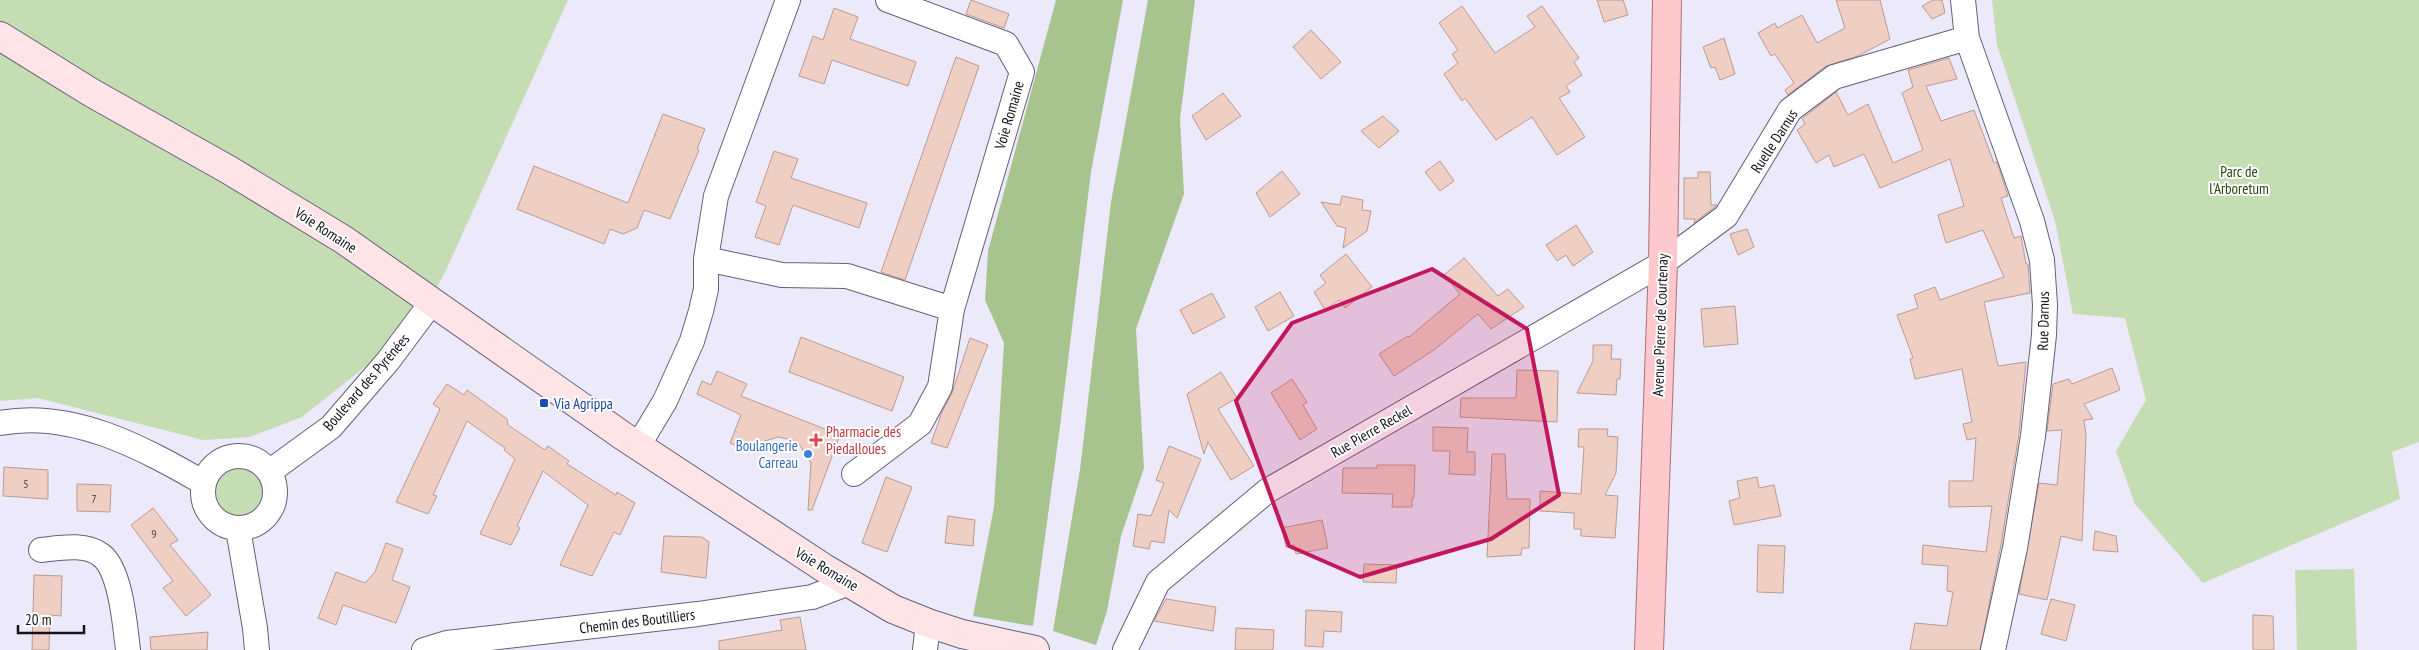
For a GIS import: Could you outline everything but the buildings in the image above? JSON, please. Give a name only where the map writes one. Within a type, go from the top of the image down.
[{"type":"main road","name":"Avenue Pierre de Courtenay","points":[[1649,650],[1663,263],[1667,0]]},
{"type":"main road","name":"Voie Romaine","points":[[0,36],[92,94],[286,203],[344,240],[638,446],[748,520],[849,583],[893,608],[928,623],[1023,648]]},
{"type":"street","points":[[638,446],[665,401],[692,341],[706,288],[706,259],[716,196],[788,0]]},
{"type":"street","name":"Voie Romaine","points":[[854,474],[920,424],[940,387],[952,310],[1022,72],[1006,44],[888,0]]},
{"type":"street","name":"Rue Darnus","points":[[1963,0],[1967,38],[2032,220],[2042,260],[2045,306],[2044,334],[2033,436],[2015,548],[1993,650]]},
{"type":"street","name":"Ruelle Darnus","points":[[1663,263],[1726,216],[1790,110],[1827,82],[1834,77],[1967,38]]},
{"type":"street","points":[[706,259],[782,275],[847,276],[952,310]]},
{"type":"street","name":"Rue Pierre Reckel","points":[[1125,650],[1158,582],[1267,491],[1663,263]]},
{"type":"street","name":"Boulevard des Pyrénées","points":[[269,472],[331,427],[388,361],[432,302]]},
{"type":"street","points":[[0,423],[16,420],[54,422],[94,430],[143,448],[204,483]]},
{"type":"street","points":[[239,456],[250,458],[260,463],[269,472],[274,482],[275,493],[268,514],[254,524],[238,528],[218,522],[210,514],[204,499],[204,483],[209,472],[217,463],[227,458],[239,456]]},
{"type":"street","points":[[238,528],[257,650]]},
{"type":"street","points":[[41,550],[68,546],[88,549],[101,554],[109,563],[124,617],[128,650]]},
{"type":"street","name":"Chemin des Boutilliers","points":[[424,650],[447,643],[698,614],[812,597],[849,583]]},
{"type":"street","points":[[925,650],[928,623]]},
{"type":"highlighted area","points":[[1432,269],[1527,329],[1559,495],[1491,539],[1360,577],[1289,546],[1236,401],[1292,323]]},
{"type":"green space","points":[[0,0],[568,0],[447,268],[418,325],[302,417],[250,437],[203,440],[38,398],[0,401]]},
{"type":"green space","points":[[1056,0],[1123,0],[1091,172],[1033,626],[973,616],[994,507],[1004,343],[985,300],[988,251]]},
{"type":"green space","points":[[1148,0],[1195,0],[1180,119],[1184,194],[1136,329],[1144,468],[1121,536],[1107,611],[1096,645],[1053,631],[1080,470],[1111,202]]},
{"type":"green space","name":"Parc de l'Arboretum","points":[[1992,0],[2419,0],[2419,442],[2392,452],[2400,499],[2203,583],[2135,504],[2116,451],[2146,400],[2125,318],[2073,314],[2055,221],[1997,45]]},
{"type":"green space","points":[[236,466],[246,466],[260,473],[267,487],[267,497],[260,511],[246,518],[236,518],[226,514],[219,507],[215,497],[215,487],[219,477],[226,470]]},
{"type":"green space","points":[[2354,569],[2357,650],[2297,650],[2295,570]]},
{"type":"place","name":"Via Agrippa","points":[[544,403]]},
{"type":"place","name":"Pharmacie des Piedalloues","points":[[816,440]]},
{"type":"place","name":"Boulangerie Carreau","points":[[808,454]]}]
